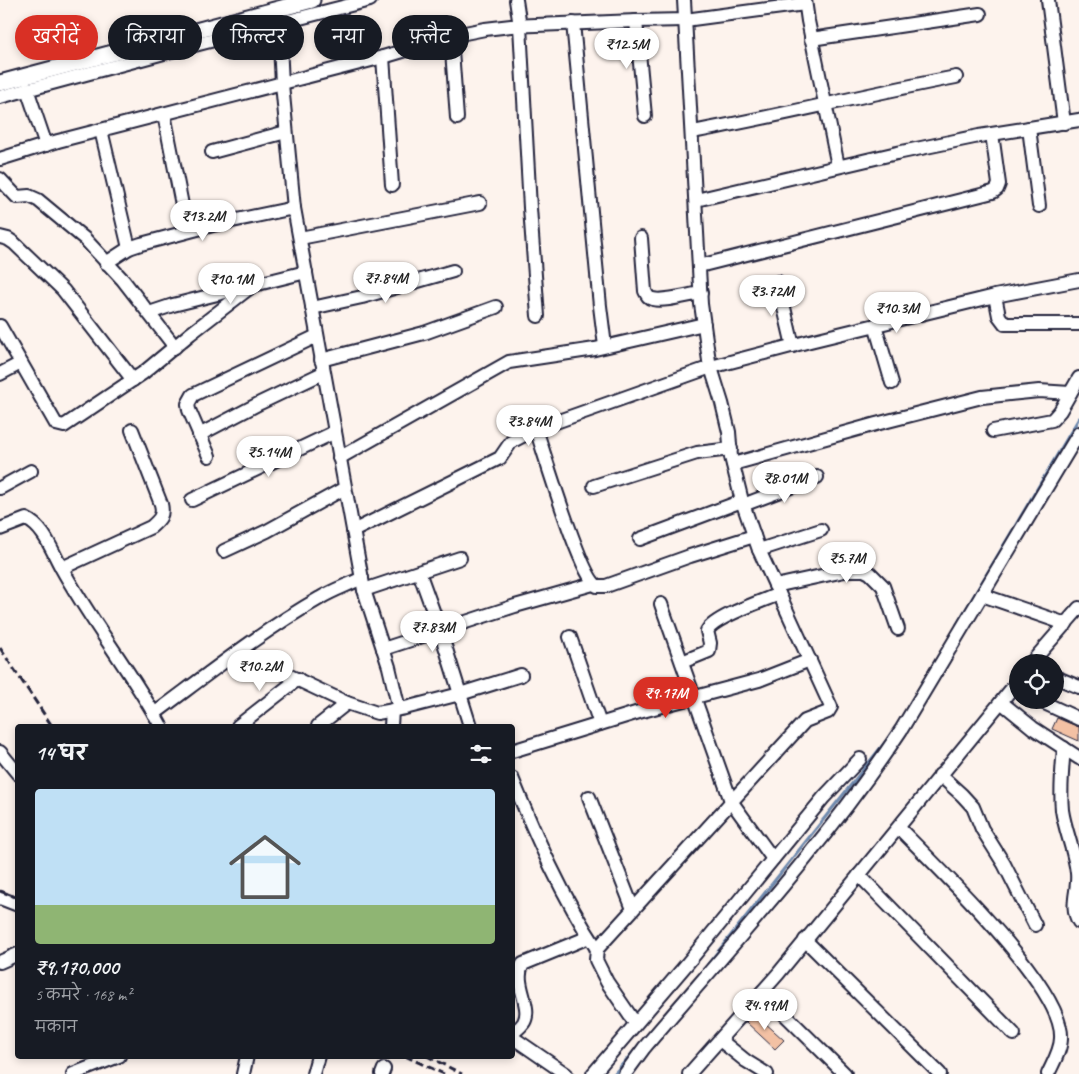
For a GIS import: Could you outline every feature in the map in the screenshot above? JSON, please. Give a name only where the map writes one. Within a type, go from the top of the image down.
[{"type":"main road","points":[[0,83],[312,0]]},
{"type":"street","points":[[304,17],[370,0]]},
{"type":"street","points":[[516,0],[520,26],[538,316]]},
{"type":"street","points":[[635,1023],[607,982],[596,960],[597,949],[805,721],[831,709],[754,536],[733,464],[729,432],[711,368],[700,293],[684,0]]},
{"type":"street","points":[[1048,0],[1064,123]]},
{"type":"street","points":[[469,33],[485,29],[520,26],[685,20],[805,2],[838,166]]},
{"type":"street","points":[[811,39],[980,14]]},
{"type":"street","points":[[636,21],[644,116]]},
{"type":"street","points":[[573,23],[589,197],[606,346]]},
{"type":"street","points":[[0,97],[212,41]]},
{"type":"street","points":[[0,159],[101,130],[392,54]]},
{"type":"street","points":[[383,57],[392,185]]},
{"type":"street","points":[[281,60],[294,208],[363,584],[383,649],[396,710],[392,724]]},
{"type":"street","points":[[452,60],[456,118]]},
{"type":"street","points":[[692,132],[825,106],[880,92],[956,77]]},
{"type":"street","points":[[27,89],[46,145]]},
{"type":"street","points":[[164,114],[182,205]]},
{"type":"street","points":[[696,200],[838,166],[992,134],[1079,120]]},
{"type":"street","points":[[1029,128],[1039,206]]},
{"type":"street","points":[[101,130],[129,248]]},
{"type":"street","points":[[212,152],[286,132]]},
{"type":"street","points":[[699,266],[993,192],[999,184],[992,134]]},
{"type":"street","points":[[0,179],[17,197],[30,196],[38,200],[85,239],[149,312],[175,346]]},
{"type":"street","points":[[300,238],[480,203]]},
{"type":"street","points":[[106,263],[129,248],[213,225],[294,208]]},
{"type":"street","points":[[0,237],[14,243],[63,290],[133,380]]},
{"type":"street","points":[[642,238],[647,297],[652,300],[660,300],[700,293]]},
{"type":"street","points":[[312,308],[362,297],[453,271]]},
{"type":"street","points":[[149,312],[173,304],[306,272]]},
{"type":"street","points":[[354,531],[500,458],[511,442],[536,429],[650,387],[711,368],[876,325],[995,296],[1079,280]]},
{"type":"street","points":[[778,282],[793,346]]},
{"type":"street","points":[[0,326],[56,424],[64,426],[133,380],[252,286]]},
{"type":"street","points":[[995,296],[999,316],[1004,324],[1079,324]]},
{"type":"street","points":[[321,360],[424,333],[496,307]]},
{"type":"street","points":[[340,458],[509,362],[606,346],[704,324]]},
{"type":"street","points":[[876,325],[892,383]]},
{"type":"street","points":[[209,456],[188,410],[188,404],[193,395],[317,336]]},
{"type":"street","points":[[0,374],[21,364]]},
{"type":"street","points":[[199,434],[323,373]]},
{"type":"street","points":[[993,431],[1052,420],[1056,417],[1079,378]]},
{"type":"street","points":[[733,464],[982,397],[1039,391],[1070,393]]},
{"type":"street","points":[[536,429],[572,535],[593,584],[601,587],[606,586],[690,556],[754,536]]},
{"type":"street","points":[[62,568],[151,527],[162,516],[161,504],[132,430]]},
{"type":"street","points":[[192,500],[335,432]]},
{"type":"street","points":[[625,1074],[644,1048],[777,892],[871,775],[901,730],[1079,433]]},
{"type":"street","points":[[594,486],[697,452],[731,449]]},
{"type":"street","points":[[0,488],[31,471]]},
{"type":"street","points":[[640,539],[818,477]]},
{"type":"street","points":[[224,551],[345,488]]},
{"type":"street","points":[[0,529],[26,519],[36,525],[45,537],[79,599],[160,724]]},
{"type":"street","points":[[759,550],[821,530]]},
{"type":"street","points":[[154,714],[239,652],[322,597],[363,584],[419,572],[460,558]]},
{"type":"street","points":[[682,662],[709,651],[710,644],[707,631],[722,618],[777,590],[849,570],[864,570],[870,573],[883,586],[898,630]]},
{"type":"street","points":[[419,572],[440,630],[469,724]]},
{"type":"street","points":[[383,649],[515,606],[593,584]]},
{"type":"street","points":[[982,594],[1066,624]]},
{"type":"street","points":[[661,604],[731,801],[772,859]]},
{"type":"street","points":[[1039,654],[1079,608]]},
{"type":"street","points":[[570,637],[600,724]]},
{"type":"street","points":[[239,652],[347,703],[378,713],[460,694],[521,675]]},
{"type":"street","points":[[515,749],[759,680],[810,660]]},
{"type":"street","points":[[241,724],[298,679]]},
{"type":"street","points":[[1064,681],[1079,687]]},
{"type":"street","points":[[689,1074],[762,992],[1009,693]]},
{"type":"street","points":[[1001,702],[1033,728],[1079,758]]},
{"type":"street","points":[[321,724],[347,703]]},
{"type":"street","points":[[1057,709],[1079,719]]},
{"type":"street","points":[[1064,748],[1061,788],[1062,811],[1077,870],[1078,885],[1074,901],[1079,922]]},
{"type":"street","points":[[0,752],[15,770]]},
{"type":"street","points":[[593,1074],[686,965],[772,859],[860,759]]},
{"type":"street","points":[[940,775],[973,807],[982,829],[1004,864],[1035,925]]},
{"type":"street","points":[[515,792],[518,806],[597,949]]},
{"type":"street","points":[[588,797],[633,909]]},
{"type":"street","points":[[898,828],[986,917],[1038,982],[1051,1005],[1059,1026],[1061,1038],[1048,1074]]},
{"type":"street","points":[[859,875],[1014,1034]]},
{"type":"street","points":[[0,898],[15,905]]},
{"type":"street","points":[[515,1032],[523,1024],[526,1011],[519,973],[523,964],[589,937]]},
{"type":"street","points":[[805,940],[940,1074]]},
{"type":"street","points":[[0,962],[15,955]]},
{"type":"street","points":[[762,992],[845,1074]]},
{"type":"street","points":[[515,1037],[566,1074]]},
{"type":"street","points":[[720,1040],[746,1062],[767,1074]]},
{"type":"street","points":[[73,1074],[102,1059]]},
{"type":"street","points":[[243,1074],[246,1059]]},
{"type":"street","points":[[312,1074],[317,1059]]},
{"type":"building","points":[[1057,718],[1079,727],[1079,741],[1052,729]]},
{"type":"building","points":[[754,1013],[784,1040],[775,1049],[746,1022]]},
{"type":"waterway","points":[[957,624],[1079,418]]},
{"type":"waterway","points":[[708,964],[886,741]]},
{"type":"waterway","points":[[614,1074],[634,1051]]},
{"type":"railway","points":[[0,648],[51,724]]},
{"type":"railway","points":[[0,891],[15,897]]},
{"type":"railway","points":[[412,1059],[444,1074]]},
{"type":"railway","points":[[433,1059],[462,1074]]}]
